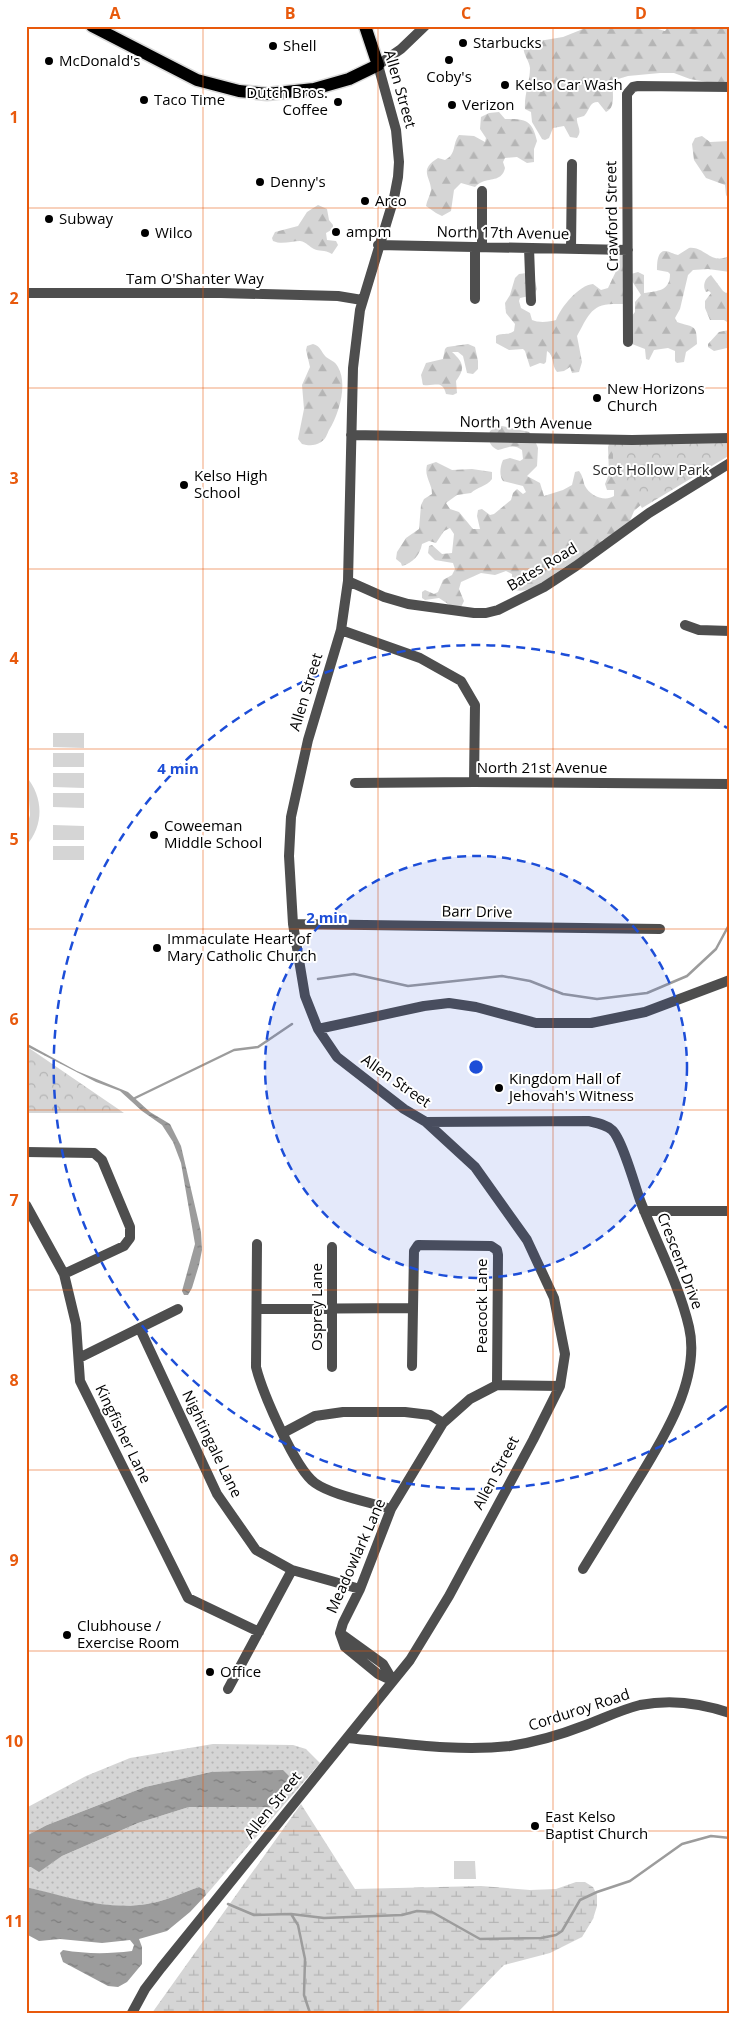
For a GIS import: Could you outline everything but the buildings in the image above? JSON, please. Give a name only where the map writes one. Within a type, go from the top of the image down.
[{"type":"main road","points":[[92,26],[197,80],[239,91],[267,94],[314,89],[349,79],[378,65]]},
{"type":"main road","name":"Allen Street","points":[[364,26],[378,65]]},
{"type":"street","points":[[378,65],[401,49],[425,26]]},
{"type":"street","name":"Allen Street","points":[[132,2013],[145,1989],[161,1968],[410,1660],[449,1596],[533,1440],[560,1386],[565,1354],[554,1298],[527,1240],[475,1167],[426,1122],[404,1109],[337,1057],[318,1029],[305,996],[294,924],[289,856],[291,817],[308,740],[341,630],[348,581],[352,368],[362,300],[394,198],[399,162],[396,130],[378,65]]},
{"type":"street","name":"Crawford Street","points":[[628,342],[626,99],[629,90],[638,86],[730,87]]},
{"type":"street","points":[[571,249],[572,164]]},
{"type":"street","points":[[475,299],[482,191]]},
{"type":"street","name":"North 17th Avenue","points":[[378,245],[628,250]]},
{"type":"street","points":[[529,248],[531,301]]},
{"type":"street","name":"Tam O'Shanter Way","points":[[26,293],[221,293],[338,296],[362,300]]},
{"type":"street","name":"North 19th Avenue","points":[[351,435],[632,440],[730,438]]},
{"type":"street","name":"Bates Road","points":[[348,581],[384,598],[408,604],[474,613],[498,610],[552,582],[649,513],[730,463]]},
{"type":"street","points":[[685,625],[699,630],[730,631]]},
{"type":"street","points":[[341,630],[420,658],[461,681],[475,705],[474,782]]},
{"type":"street","name":"North 21st Avenue","points":[[355,783],[730,784]]},
{"type":"street","name":"Barr Drive","points":[[294,924],[660,929]]},
{"type":"street","points":[[318,1029],[424,1006],[449,1003],[476,1007],[536,1023],[590,1023],[645,1012],[730,980]]},
{"type":"street","name":"Crescent Drive","points":[[426,1122],[588,1121],[603,1124],[614,1131],[690,1328],[688,1373],[679,1407],[660,1445],[583,1569]]},
{"type":"street","points":[[26,1152],[94,1153],[102,1160],[130,1227],[130,1238],[124,1246],[64,1274]]},
{"type":"street","name":"Kingfisher Lane","points":[[26,1205],[64,1274],[76,1324],[80,1380],[188,1598],[259,1632]]},
{"type":"street","points":[[644,1211],[730,1210]]},
{"type":"street","points":[[257,1244],[258,1309],[256,1367],[260,1384],[283,1433],[304,1473],[314,1482],[326,1489],[391,1509]]},
{"type":"street","name":"Peacock Lane","points":[[412,1366],[414,1252],[418,1245],[491,1246],[498,1255],[497,1385]]},
{"type":"street","name":"Osprey Lane","points":[[332,1247],[332,1367]]},
{"type":"street","points":[[258,1309],[331,1307],[412,1308]]},
{"type":"street","points":[[79,1358],[178,1309]]},
{"type":"street","name":"Nightingale Lane","points":[[140,1328],[217,1494],[256,1550],[292,1570],[360,1589]]},
{"type":"street","name":"Meadowlark Lane","points":[[393,1681],[383,1664],[351,1638],[340,1632],[342,1623],[360,1589],[391,1509],[444,1423],[470,1399],[497,1385],[560,1386]]},
{"type":"street","points":[[283,1433],[315,1416],[343,1412],[405,1412],[430,1415],[444,1423]]},
{"type":"street","points":[[228,1689],[292,1570]]},
{"type":"street","name":"Corduroy Road","points":[[347,1738],[434,1746],[490,1747],[532,1742],[640,1705],[662,1702],[684,1703],[730,1713]]},
{"type":"green space","points":[[615,26],[657,26],[658,29],[665,31],[669,26],[730,26],[730,82],[707,82],[690,79],[674,73],[628,76],[618,79],[613,84],[613,100],[609,110],[606,112],[598,102],[595,102],[584,116],[577,118],[579,135],[577,138],[570,137],[564,126],[553,128],[549,138],[542,139],[532,122],[531,112],[525,109],[530,68],[524,51],[524,45],[532,40],[539,41],[563,37],[588,27],[598,29]]},
{"type":"green space","points":[[499,112],[505,119],[523,120],[533,128],[537,141],[534,149],[534,162],[527,163],[517,157],[505,158],[503,162],[505,168],[502,175],[481,182],[475,187],[461,183],[454,190],[451,211],[442,216],[436,213],[426,206],[431,190],[427,174],[428,166],[438,158],[445,160],[449,158],[459,135],[474,136],[485,142],[486,138],[480,129],[481,117],[489,113]]},
{"type":"green space","points":[[702,136],[710,142],[730,141],[730,201],[726,195],[725,185],[706,178],[694,160],[692,144],[695,138]]},
{"type":"green space","points":[[318,205],[327,209],[329,220],[333,225],[333,229],[326,233],[327,240],[336,241],[338,245],[332,254],[316,250],[300,241],[283,243],[273,241],[272,238],[275,232],[298,226],[307,212]]},
{"type":"green space","points":[[689,248],[695,248],[718,259],[730,255],[730,272],[708,269],[693,270],[688,275],[680,309],[675,318],[677,322],[695,329],[697,344],[686,352],[684,362],[677,363],[675,361],[675,351],[668,348],[654,350],[649,360],[646,359],[645,349],[632,344],[631,317],[635,312],[635,302],[641,295],[632,281],[631,274],[638,272],[644,275],[644,293],[662,289],[668,284],[670,274],[657,270],[660,253],[667,251],[678,255]]},
{"type":"green space","points":[[620,254],[624,256],[633,293],[632,301],[625,304],[599,307],[587,318],[577,336],[582,362],[579,372],[572,373],[570,367],[564,371],[557,372],[551,355],[547,351],[544,364],[540,363],[530,367],[523,349],[509,350],[496,343],[496,336],[514,331],[515,324],[506,313],[505,303],[510,295],[515,278],[519,274],[527,273],[535,281],[537,289],[534,295],[520,298],[521,308],[530,313],[532,320],[541,322],[553,321],[556,320],[562,309],[576,292],[582,288],[593,284],[601,290],[608,288],[618,267]]},
{"type":"green space","points":[[711,275],[723,291],[726,293],[730,291],[730,324],[724,320],[710,320],[705,308],[705,301],[711,293],[709,291],[706,292],[704,285],[707,278]]},
{"type":"green space","points":[[730,328],[730,358],[727,348],[714,351],[708,347],[708,344],[719,332],[729,330]]},
{"type":"green space","points":[[313,344],[318,346],[326,357],[337,365],[341,374],[342,390],[339,408],[325,438],[319,443],[310,445],[302,444],[298,439],[304,409],[302,385],[310,367],[306,350],[307,346]]},
{"type":"green space","points":[[468,344],[475,347],[478,369],[473,374],[467,373],[463,356],[458,352],[452,352],[462,365],[461,372],[456,381],[457,393],[453,395],[446,394],[440,385],[423,385],[421,375],[426,363],[443,359],[447,347]]},
{"type":"green space","points":[[502,426],[529,432],[534,438],[538,448],[537,466],[527,476],[540,483],[544,496],[572,485],[575,472],[579,471],[590,493],[602,498],[614,496],[614,490],[607,490],[605,484],[609,474],[608,447],[609,444],[614,443],[619,456],[620,474],[640,489],[642,504],[634,511],[627,528],[612,538],[602,540],[593,555],[567,565],[530,589],[515,590],[512,584],[512,574],[506,571],[495,575],[481,573],[461,582],[459,589],[464,601],[461,607],[451,606],[439,598],[425,600],[422,598],[422,592],[425,590],[434,594],[438,592],[443,580],[452,575],[455,569],[453,563],[435,560],[428,553],[429,546],[432,545],[442,554],[452,553],[454,534],[450,528],[444,531],[436,543],[429,541],[422,544],[418,555],[413,561],[402,566],[396,559],[397,552],[406,538],[419,529],[421,505],[424,499],[432,494],[426,469],[427,465],[436,462],[452,470],[472,469],[492,472],[492,479],[487,484],[471,493],[457,495],[446,503],[450,509],[459,512],[473,529],[480,529],[477,516],[478,510],[482,509],[490,515],[494,514],[511,500],[513,493],[517,489],[523,494],[526,492],[523,486],[503,481],[502,479],[500,471],[503,460],[510,458],[520,461],[523,459],[522,450],[519,448],[510,447],[498,450],[491,445],[490,431],[495,427]]},
{"type":"green space","name":"Scot Hollow Park","points":[[730,442],[730,455],[642,508],[613,461],[613,443]]},
{"type":"green space","points":[[53,733],[84,733],[84,748],[53,747]]},
{"type":"green space","points":[[53,753],[84,753],[84,767],[53,767]]},
{"type":"green space","points":[[53,773],[84,773],[84,788],[53,787]]},
{"type":"green space","points":[[26,776],[36,793],[40,811],[36,829],[26,846],[26,829],[30,815],[29,799],[26,793]]},
{"type":"green space","points":[[53,793],[84,793],[84,808],[53,807]]},
{"type":"green space","points":[[53,825],[84,826],[84,840],[53,840]]},
{"type":"green space","points":[[53,846],[84,846],[84,860],[53,860]]},
{"type":"green space","points":[[26,1046],[124,1113],[26,1113]]},
{"type":"green space","points":[[213,1744],[293,1745],[306,1749],[320,1763],[206,1895],[205,1890],[199,1887],[154,1903],[117,1906],[71,1899],[26,1887],[26,1868],[50,1864],[62,1856],[138,1823],[189,1807],[270,1807],[211,1772],[145,1787],[47,1825],[26,1836],[26,1808],[86,1776],[130,1758]]},
{"type":"green space","points":[[301,1804],[355,1889],[481,1886],[530,1890],[556,1889],[576,1882],[585,1882],[593,1887],[597,1895],[597,1906],[593,1919],[582,1937],[550,1953],[504,1965],[457,2013],[152,2013]]},
{"type":"green space","points":[[454,1861],[475,1861],[476,1879],[454,1879]]},
{"type":"water","points":[[26,1043],[77,1071],[128,1092],[150,1112],[170,1124],[181,1146],[201,1232],[202,1250],[199,1265],[188,1295],[184,1295],[182,1291],[195,1244],[181,1163],[173,1142],[162,1125],[142,1111],[120,1091],[96,1082],[26,1046]]},
{"type":"water","points":[[283,1770],[289,1776],[276,1801],[270,1807],[189,1807],[138,1823],[62,1856],[39,1872],[31,1867],[26,1868],[26,1836],[47,1825],[145,1787],[211,1772]]},
{"type":"water","points":[[26,1887],[86,1902],[117,1906],[154,1903],[199,1887],[205,1890],[206,1895],[190,1912],[167,1931],[139,1939],[142,1947],[142,1964],[127,1982],[118,1987],[108,1986],[63,1962],[60,1953],[63,1950],[97,1953],[132,1951],[134,1945],[130,1940],[102,1943],[60,1939],[39,1941],[26,1934]]},
{"type":"waterway","points":[[318,979],[354,974],[408,986],[502,976],[530,981],[563,994],[597,999],[647,993],[687,976],[716,949],[730,923]]},
{"type":"waterway","points":[[135,1098],[234,1050],[258,1047],[292,1024]]},
{"type":"waterway","points":[[228,1904],[254,1915],[291,1914],[324,1918],[402,1915],[417,1911],[432,1912],[480,1939],[541,1938],[556,1935],[562,1931],[580,1900],[630,1881],[682,1844],[711,1836],[730,1838]]},
{"type":"waterway","points":[[291,1914],[298,1925],[305,1959],[304,1995],[310,2013]]},
{"type":"place","name":"Starbucks","points":[[463,43]]},
{"type":"place","name":"Shell","points":[[273,46]]},
{"type":"place","name":"Coby's","points":[[449,60]]},
{"type":"place","name":"McDonald's","points":[[49,61]]},
{"type":"place","name":"Kelso Car Wash","points":[[505,85]]},
{"type":"place","name":"Taco Time","points":[[144,100]]},
{"type":"place","name":"Dutch Bros. Coffee","points":[[338,102]]},
{"type":"place","name":"Verizon","points":[[452,105]]},
{"type":"place","name":"Denny's","points":[[260,182]]},
{"type":"place","name":"Arco","points":[[365,201]]},
{"type":"place","name":"Subway","points":[[49,219]]},
{"type":"place","name":"ampm","points":[[336,232]]},
{"type":"place","name":"Wilco","points":[[145,233]]},
{"type":"place","name":"New Horizons Church","points":[[597,398]]},
{"type":"place","name":"Kelso High School","points":[[184,485]]},
{"type":"place","name":"Coweeman Middle School","points":[[154,835]]},
{"type":"place","name":"Immaculate Heart of Mary Catholic Church","points":[[157,948]]},
{"type":"place","name":"Kingdom Hall of Jehovah's Witness","points":[[499,1088]]},
{"type":"place","name":"Clubhouse / Exercise Room","points":[[67,1635]]},
{"type":"place","name":"Office","points":[[210,1672]]},
{"type":"place","name":"East Kelso Baptist Church","points":[[535,1826]]}]
